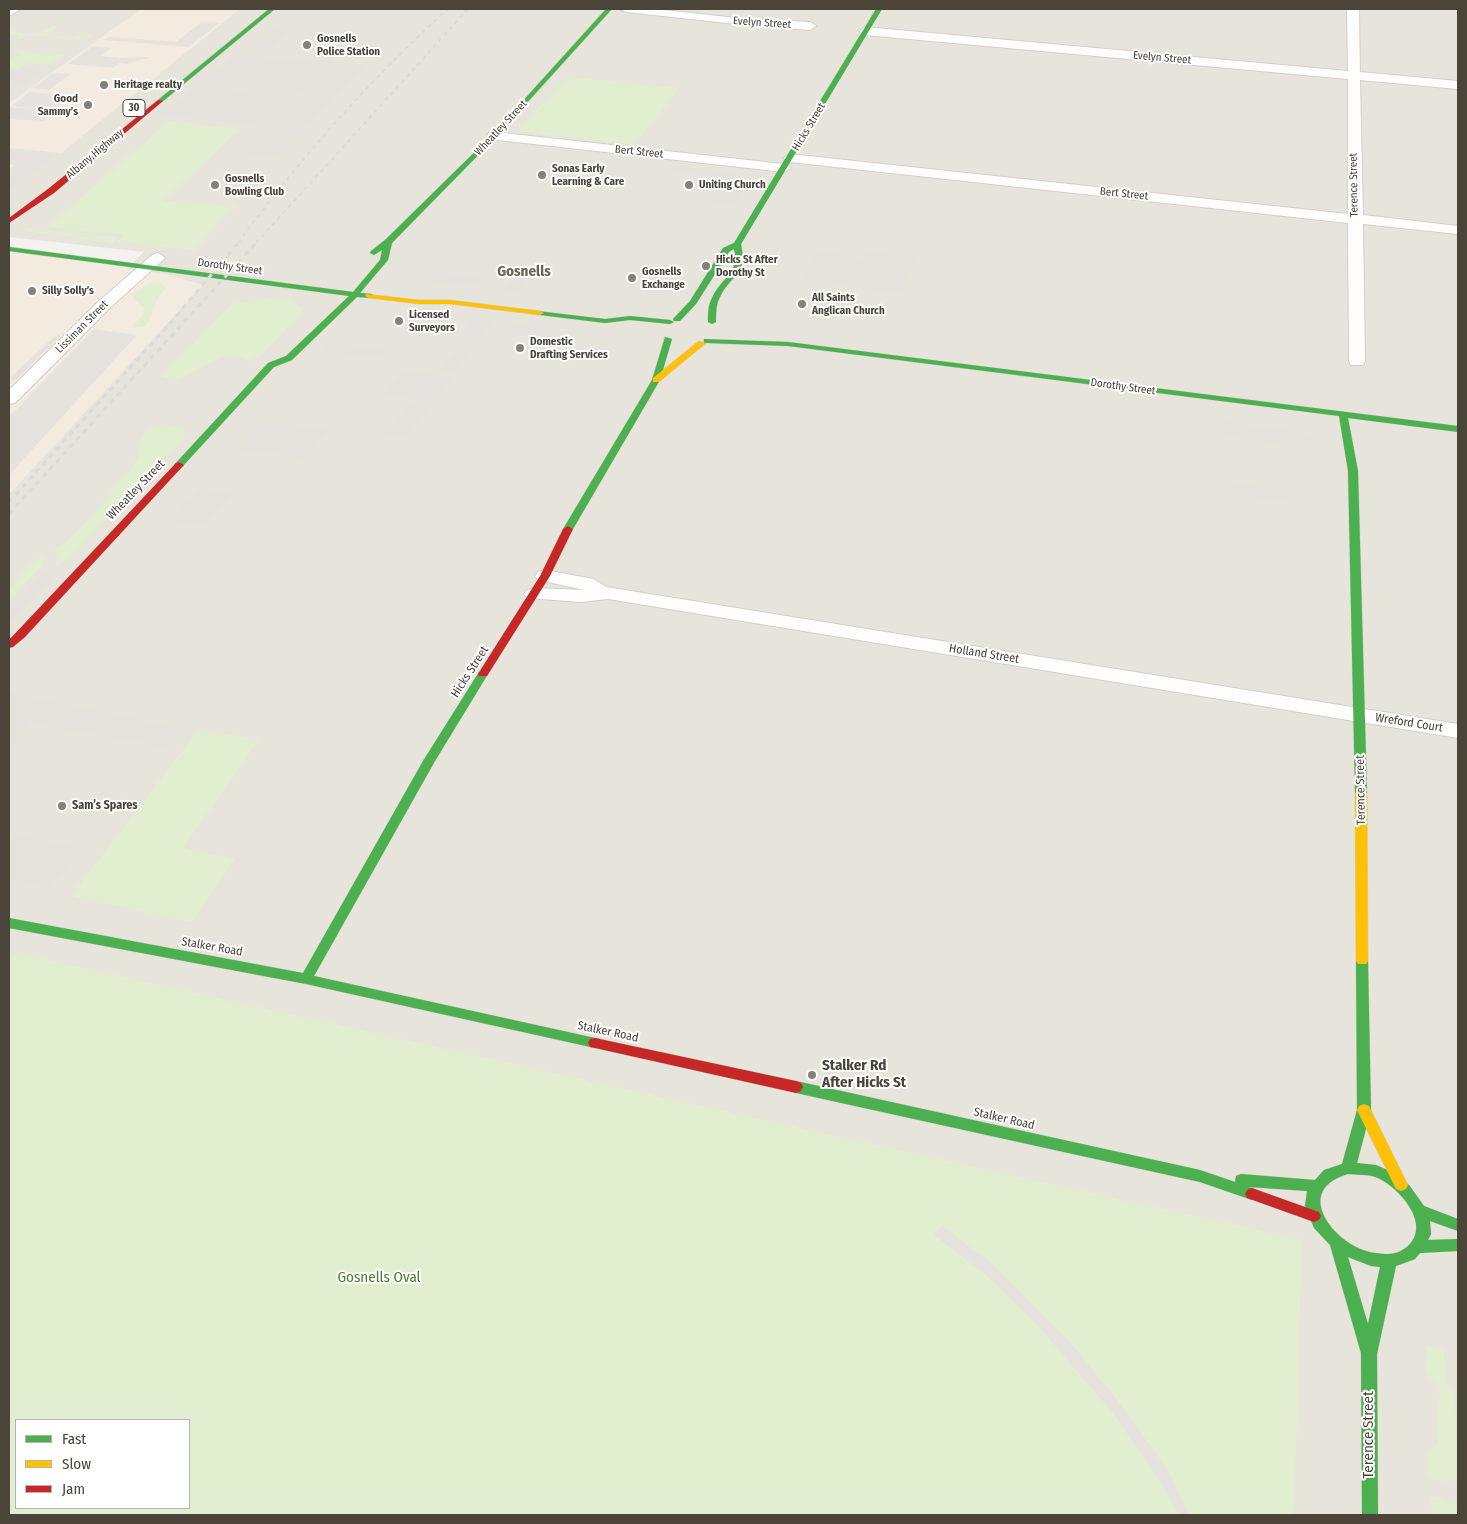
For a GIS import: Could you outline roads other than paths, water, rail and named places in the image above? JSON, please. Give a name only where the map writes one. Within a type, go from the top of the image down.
[{"type":"main road","name":"Albany Highway","points":[[114,124],[256,9]]},
{"type":"main road","name":"Albany Highway","points":[[9,221],[51,191],[272,9]]},
{"type":"main road","name":"Wheatley Street","points":[[365,260],[388,242],[494,136],[609,9]]},
{"type":"main road","name":"Hicks Street","points":[[656,380],[658,335],[693,302],[726,250],[737,244],[879,9]]},
{"type":"main road","name":"Dorothy Street","points":[[9,237],[152,262],[327,296],[354,295],[419,302],[450,302],[605,320],[630,318],[674,320],[696,318],[721,327],[788,344]]},
{"type":"main road","name":"Wheatley Street","points":[[9,645],[21,635],[272,365],[293,354],[354,295],[384,260],[388,242]]},
{"type":"main road","points":[[721,327],[713,305],[718,292],[740,268],[741,255],[737,244]]},
{"type":"main road","name":"Dorothy Street","points":[[9,249],[341,281],[427,293],[450,302]]},
{"type":"main road","points":[[327,296],[341,281]]},
{"type":"main road","name":"Dorothy Street","points":[[605,320],[625,328],[658,335],[683,344],[705,342],[788,344],[1343,416],[1367,424],[1458,429]]},
{"type":"main road","name":"Hicks Street","points":[[306,979],[429,761],[545,576],[569,527],[656,380],[717,334],[721,327]]},
{"type":"main road","name":"Wheatley Street","points":[[272,365],[274,354],[280,347]]},
{"type":"main road","name":"Terence Street","points":[[1343,416],[1354,471],[1360,715],[1364,1110],[1348,1168]]},
{"type":"main road","name":"Terence Street","points":[[1354,471],[1360,446]]},
{"type":"main road","name":"Wheatley Street","points":[[9,654],[21,635]]},
{"type":"main road","name":"Stalker Road","points":[[9,922],[306,979],[1200,1176],[1314,1216]]},
{"type":"main road","name":"Terence Street","points":[[1364,1110],[1401,1185]]},
{"type":"main road","points":[[1348,1168],[1366,1169],[1385,1175],[1401,1185],[1413,1197],[1421,1211],[1424,1230],[1418,1247],[1406,1257],[1389,1262],[1363,1259],[1337,1246],[1323,1232],[1314,1216],[1312,1200],[1316,1186],[1324,1177],[1335,1171],[1348,1168]]},
{"type":"main road","name":"Stalker Road","points":[[1200,1176],[1316,1186]]},
{"type":"main road","points":[[1421,1211],[1458,1225]]},
{"type":"main road","points":[[1418,1247],[1458,1245]]},
{"type":"main road","name":"Terence Street","points":[[1337,1246],[1369,1354]]},
{"type":"main road","name":"Terence Street","points":[[1370,1515],[1369,1354],[1389,1262]]},
{"type":"street","points":[[9,13],[15,9]]},
{"type":"street","name":"Evelyn Street","points":[[626,9],[736,21],[810,26]]},
{"type":"street","name":"Terence Street","points":[[1353,9],[1357,361]]},
{"type":"street","name":"Evelyn Street","points":[[865,31],[1458,85]]},
{"type":"street","name":"Bert Street","points":[[494,136],[1355,218],[1458,230]]},
{"type":"street","name":"Lissiman Street","points":[[9,399],[106,303],[152,262]]},
{"type":"street","name":"Holland Street","points":[[545,576],[587,583],[608,593]]},
{"type":"street","name":"Holland Street","points":[[534,594],[581,596],[608,593],[1360,715]]},
{"type":"street","name":"Wreford Court","points":[[1360,715],[1458,730]]},
{"type":"railway","points":[[238,243],[311,150],[363,92],[448,9]]},
{"type":"railway","points":[[256,243],[468,9]]},
{"type":"railway","points":[[9,502],[167,327],[239,242]]},
{"type":"railway","points":[[9,514],[257,242]]},
{"type":"place","name":"Gosnells Police Station","points":[[307,45]]},
{"type":"place","name":"Heritage realty","points":[[104,85]]},
{"type":"place","name":"Good Sammy’s","points":[[88,105]]},
{"type":"place","name":"Sonas Early Learning & Care","points":[[542,175]]},
{"type":"place","name":"Gosnells Bowling Club","points":[[215,185]]},
{"type":"place","name":"Uniting Church","points":[[689,185]]},
{"type":"place","name":"Hicks St After Dorothy St","points":[[706,266]]},
{"type":"place","name":"Gosnells Exchange","points":[[632,278]]},
{"type":"place","name":"Silly Solly’s","points":[[32,291]]},
{"type":"place","name":"All Saints Anglican Church","points":[[802,304]]},
{"type":"place","name":"Licensed Surveyors","points":[[399,321]]},
{"type":"place","name":"Domestic Drafting Services","points":[[520,348]]},
{"type":"place","name":"Sam’s Spares","points":[[62,806]]},
{"type":"place","name":"Stalker Rd After Hicks St","points":[[812,1075]]},
{"type":"district","name":"Gosnells","points":[[524,272]]},
{"type":"park label","name":"Gosnells Oval","points":[[379,1278]]}]
